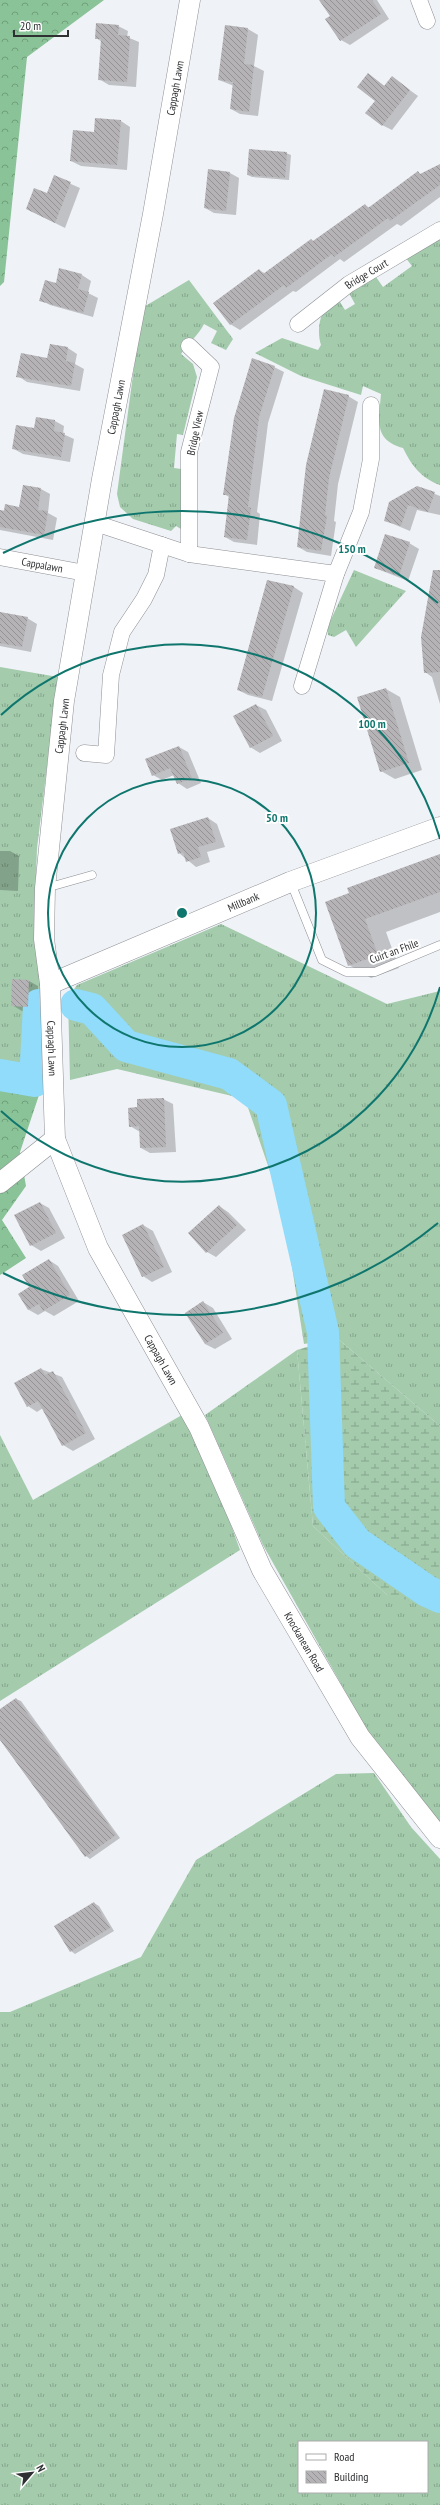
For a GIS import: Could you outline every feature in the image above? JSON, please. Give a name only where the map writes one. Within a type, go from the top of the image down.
[{"type":"street","name":"Cappagh Lawn","points":[[190,0],[153,214],[85,573],[64,701],[45,888],[44,939],[50,984],[55,1140],[98,1248],[199,1427]]},
{"type":"street","points":[[419,0],[427,22]]},
{"type":"street","name":"Bridge Court","points":[[298,324],[348,284],[440,230]]},
{"type":"street","name":"Bridge View","points":[[189,346],[211,367],[189,452],[189,554]]},
{"type":"street","points":[[302,686],[336,574],[361,512],[371,459],[371,405]]},
{"type":"street","points":[[95,523],[189,554],[336,574]]},
{"type":"street","points":[[84,753],[106,755],[111,675],[122,632],[144,599],[156,575],[162,545]]},
{"type":"street","name":"Cappalawn","points":[[0,557],[85,573]]},
{"type":"street","name":"Millbank","points":[[50,984],[290,882],[440,828]]},
{"type":"street","points":[[0,1183],[55,1140]]},
{"type":"street","name":"Knockanean Road","points":[[199,1427],[262,1570],[360,1737],[440,1838]]},
{"type":"lane","points":[[45,888],[92,875]]},
{"type":"lane","name":"Cuirt an Fhile","points":[[290,882],[322,960],[346,972],[375,972],[440,945]]},
{"type":"green space","points":[[0,0],[104,0],[27,57],[4,282],[0,286]]},
{"type":"green space","points":[[440,237],[440,485],[422,475],[414,466],[403,448],[387,440],[382,434],[379,420],[381,394],[363,386],[361,395],[301,376],[255,353],[282,338],[318,350],[321,345],[319,335],[322,314],[327,306],[338,299],[345,310],[355,304],[349,293],[376,277],[383,287],[412,266],[405,257]]},
{"type":"green space","points":[[189,280],[233,339],[226,350],[211,343],[217,331],[204,324],[181,354],[193,364],[197,377],[183,435],[177,434],[174,468],[181,469],[184,514],[181,529],[176,526],[171,531],[133,519],[120,507],[117,494],[142,308]]},
{"type":"green space","points":[[354,570],[406,591],[356,647],[346,630],[334,637],[328,635],[327,628]]},
{"type":"green space","points":[[0,667],[58,677],[37,848],[34,931],[47,1011],[40,1092],[0,1086]]},
{"type":"green space","points":[[221,924],[387,1004],[440,991],[440,1426],[337,1338],[304,1344],[283,1209],[245,1099],[117,1069],[70,1080],[68,998],[77,985]]},
{"type":"green space","points":[[0,1086],[40,1092],[20,1152],[26,1186],[2,1220],[26,1258],[0,1275]]},
{"type":"green space","points":[[337,1338],[440,1426],[440,1607],[388,1596],[313,1526],[297,1350]]},
{"type":"green space","points":[[297,1350],[313,1526],[387,1595],[440,1607],[440,1826],[368,1732],[263,1545],[205,1415]]},
{"type":"green space","points":[[182,1415],[217,1486],[240,1550],[0,1701],[0,1435],[33,1500]]},
{"type":"green space","points":[[374,1773],[411,1827],[440,1859],[440,2505],[0,2505],[0,2012],[10,2012],[141,1957],[196,1860],[336,1774]]},
{"type":"building","points":[[319,0],[372,0],[381,14],[340,41],[325,19],[330,16]]},
{"type":"building","points":[[96,23],[119,25],[118,35],[130,36],[127,82],[98,80],[101,39],[95,39]]},
{"type":"building","points":[[225,25],[248,28],[244,64],[254,65],[249,112],[230,109],[233,82],[218,80]]},
{"type":"building","points":[[368,73],[384,86],[392,76],[410,90],[382,126],[365,113],[375,101],[357,87]]},
{"type":"building","points":[[95,118],[121,120],[117,165],[70,161],[73,130],[94,132]]},
{"type":"building","points":[[249,149],[287,152],[285,178],[247,175]]},
{"type":"building","points":[[440,164],[440,185],[390,221],[388,218],[334,257],[332,254],[286,288],[284,285],[230,325],[213,303],[259,269],[263,274],[311,239],[313,241],[365,204],[368,208],[418,171],[420,174]]},
{"type":"building","points":[[208,169],[230,172],[226,211],[204,208]]},
{"type":"building","points":[[54,175],[71,182],[55,223],[26,209],[34,188],[47,193]]},
{"type":"building","points":[[59,268],[82,274],[78,289],[89,292],[83,313],[39,301],[45,280],[56,283]]},
{"type":"building","points":[[50,344],[68,347],[66,361],[75,363],[71,386],[16,377],[21,353],[47,358]]},
{"type":"building","points":[[252,358],[275,366],[259,417],[248,507],[251,508],[247,540],[224,537],[229,495],[223,495],[234,418]]},
{"type":"building","points":[[324,389],[349,395],[329,478],[325,515],[327,516],[321,551],[297,547],[306,465]]},
{"type":"building","points":[[36,417],[55,420],[54,431],[65,433],[61,457],[12,449],[16,425],[34,428]]},
{"type":"building","points":[[23,485],[41,488],[38,510],[48,511],[44,535],[0,527],[0,510],[4,511],[5,504],[19,507]]},
{"type":"building","points":[[417,486],[435,492],[428,512],[408,505],[401,526],[384,521],[389,502]]},
{"type":"building","points":[[385,534],[410,542],[399,576],[374,568]]},
{"type":"building","points":[[433,570],[440,570],[440,672],[424,673],[421,637]]},
{"type":"building","points":[[267,580],[294,586],[262,697],[237,690]]},
{"type":"building","points":[[0,612],[28,617],[22,647],[0,643]]},
{"type":"building","points":[[386,688],[409,763],[380,772],[357,697]]},
{"type":"building","points":[[256,704],[273,736],[250,748],[233,716]]},
{"type":"building","points":[[179,746],[192,778],[177,784],[170,768],[152,776],[145,759]]},
{"type":"building","points":[[208,817],[216,842],[198,847],[201,857],[186,862],[183,852],[178,854],[170,829]]},
{"type":"building","points":[[440,854],[440,892],[365,919],[378,955],[348,966],[325,902],[349,893],[347,888]]},
{"type":"building","points":[[12,979],[29,980],[28,1007],[11,1006]]},
{"type":"building","points":[[164,1098],[166,1147],[140,1148],[139,1126],[129,1127],[128,1108],[137,1107],[137,1099]]},
{"type":"building","points":[[40,1202],[56,1233],[30,1246],[14,1215]]},
{"type":"building","points":[[219,1205],[237,1225],[206,1253],[188,1233]]},
{"type":"building","points":[[143,1224],[164,1267],[142,1277],[122,1235]]},
{"type":"building","points":[[49,1259],[70,1295],[43,1311],[39,1304],[28,1310],[18,1294],[29,1287],[22,1275]]},
{"type":"building","points":[[203,1301],[223,1333],[205,1344],[185,1313]]},
{"type":"building","points":[[41,1368],[45,1375],[53,1371],[86,1433],[62,1446],[38,1401],[27,1407],[14,1383]]},
{"type":"building","points":[[16,1698],[116,1835],[85,1857],[0,1740],[0,1709]]},
{"type":"building","points":[[94,1902],[110,1928],[70,1952],[54,1926]]},
{"type":"waterway","points":[[0,1075],[35,1081],[39,1005]]},
{"type":"waterway","points":[[76,1005],[92,1009],[126,1046],[229,1074],[271,1105],[323,1332],[329,1507],[357,1543],[427,1591],[440,1597]]}]
